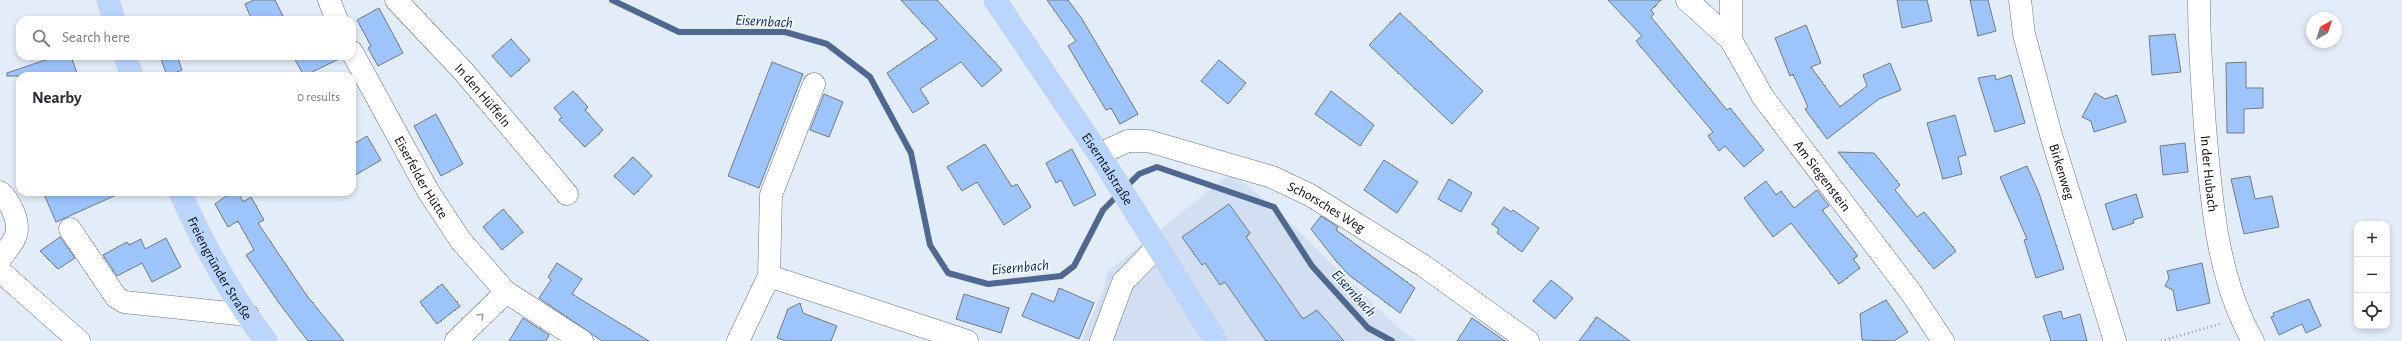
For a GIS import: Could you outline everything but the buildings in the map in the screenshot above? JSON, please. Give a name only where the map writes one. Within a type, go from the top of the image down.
[{"type":"main road","points":[[108,0],[113,16]]},
{"type":"main road","name":"Eiserntalstraße","points":[[995,0],[1099,154],[1216,341]]},
{"type":"main road","points":[[126,60],[131,72]]},
{"type":"main road","name":"Freiengründer Straße","points":[[182,196],[195,225],[248,315],[266,341]]},
{"type":"street","points":[[329,0],[335,16]]},
{"type":"street","name":"In den Hüffeln","points":[[396,0],[464,72],[567,194]]},
{"type":"street","points":[[1687,0],[1731,40]]},
{"type":"street","name":"Am Siegenstein","points":[[1731,0],[1731,40],[1763,98],[1912,294],[1943,341]]},
{"type":"street","name":"Birkenweg","points":[[2020,0],[2024,34],[2049,128],[2115,341]]},
{"type":"street","name":"In der Hubach","points":[[2199,0],[2199,44],[2205,122],[2217,236],[2240,319],[2253,341]]},
{"type":"street","name":"Eiserfelder Hütte","points":[[356,59],[428,191],[461,241],[506,292],[582,341]]},
{"type":"street","points":[[738,341],[769,276],[771,195],[814,84]]},
{"type":"street","name":"Schorsches Weg","points":[[1099,154],[1128,141],[1148,141],[1272,177],[1310,195],[1368,230],[1424,266],[1528,341]]},
{"type":"street","points":[[0,192],[12,208],[16,224],[16,235],[0,259]]},
{"type":"street","points":[[70,229],[116,297],[124,302],[248,315]]},
{"type":"street","points":[[1101,341],[1123,282],[1157,247]]},
{"type":"street","points":[[0,271],[79,341]]},
{"type":"street","points":[[769,276],[967,341]]},
{"type":"street","points":[[456,341],[506,292]]},
{"type":"path","points":[[2161,341],[2240,319]]},
{"type":"shaded area","points":[[1231,173],[1274,207],[1397,327],[1418,341],[1081,341],[1104,289],[1107,272]]},
{"type":"waterway","name":"Eisernbach","points":[[612,0],[679,32],[785,32],[827,44],[870,77],[911,153],[930,245],[948,273],[988,284],[1061,276],[1074,266],[1103,210],[1139,174],[1157,167],[1274,207],[1312,266],[1368,328],[1392,341]]}]
